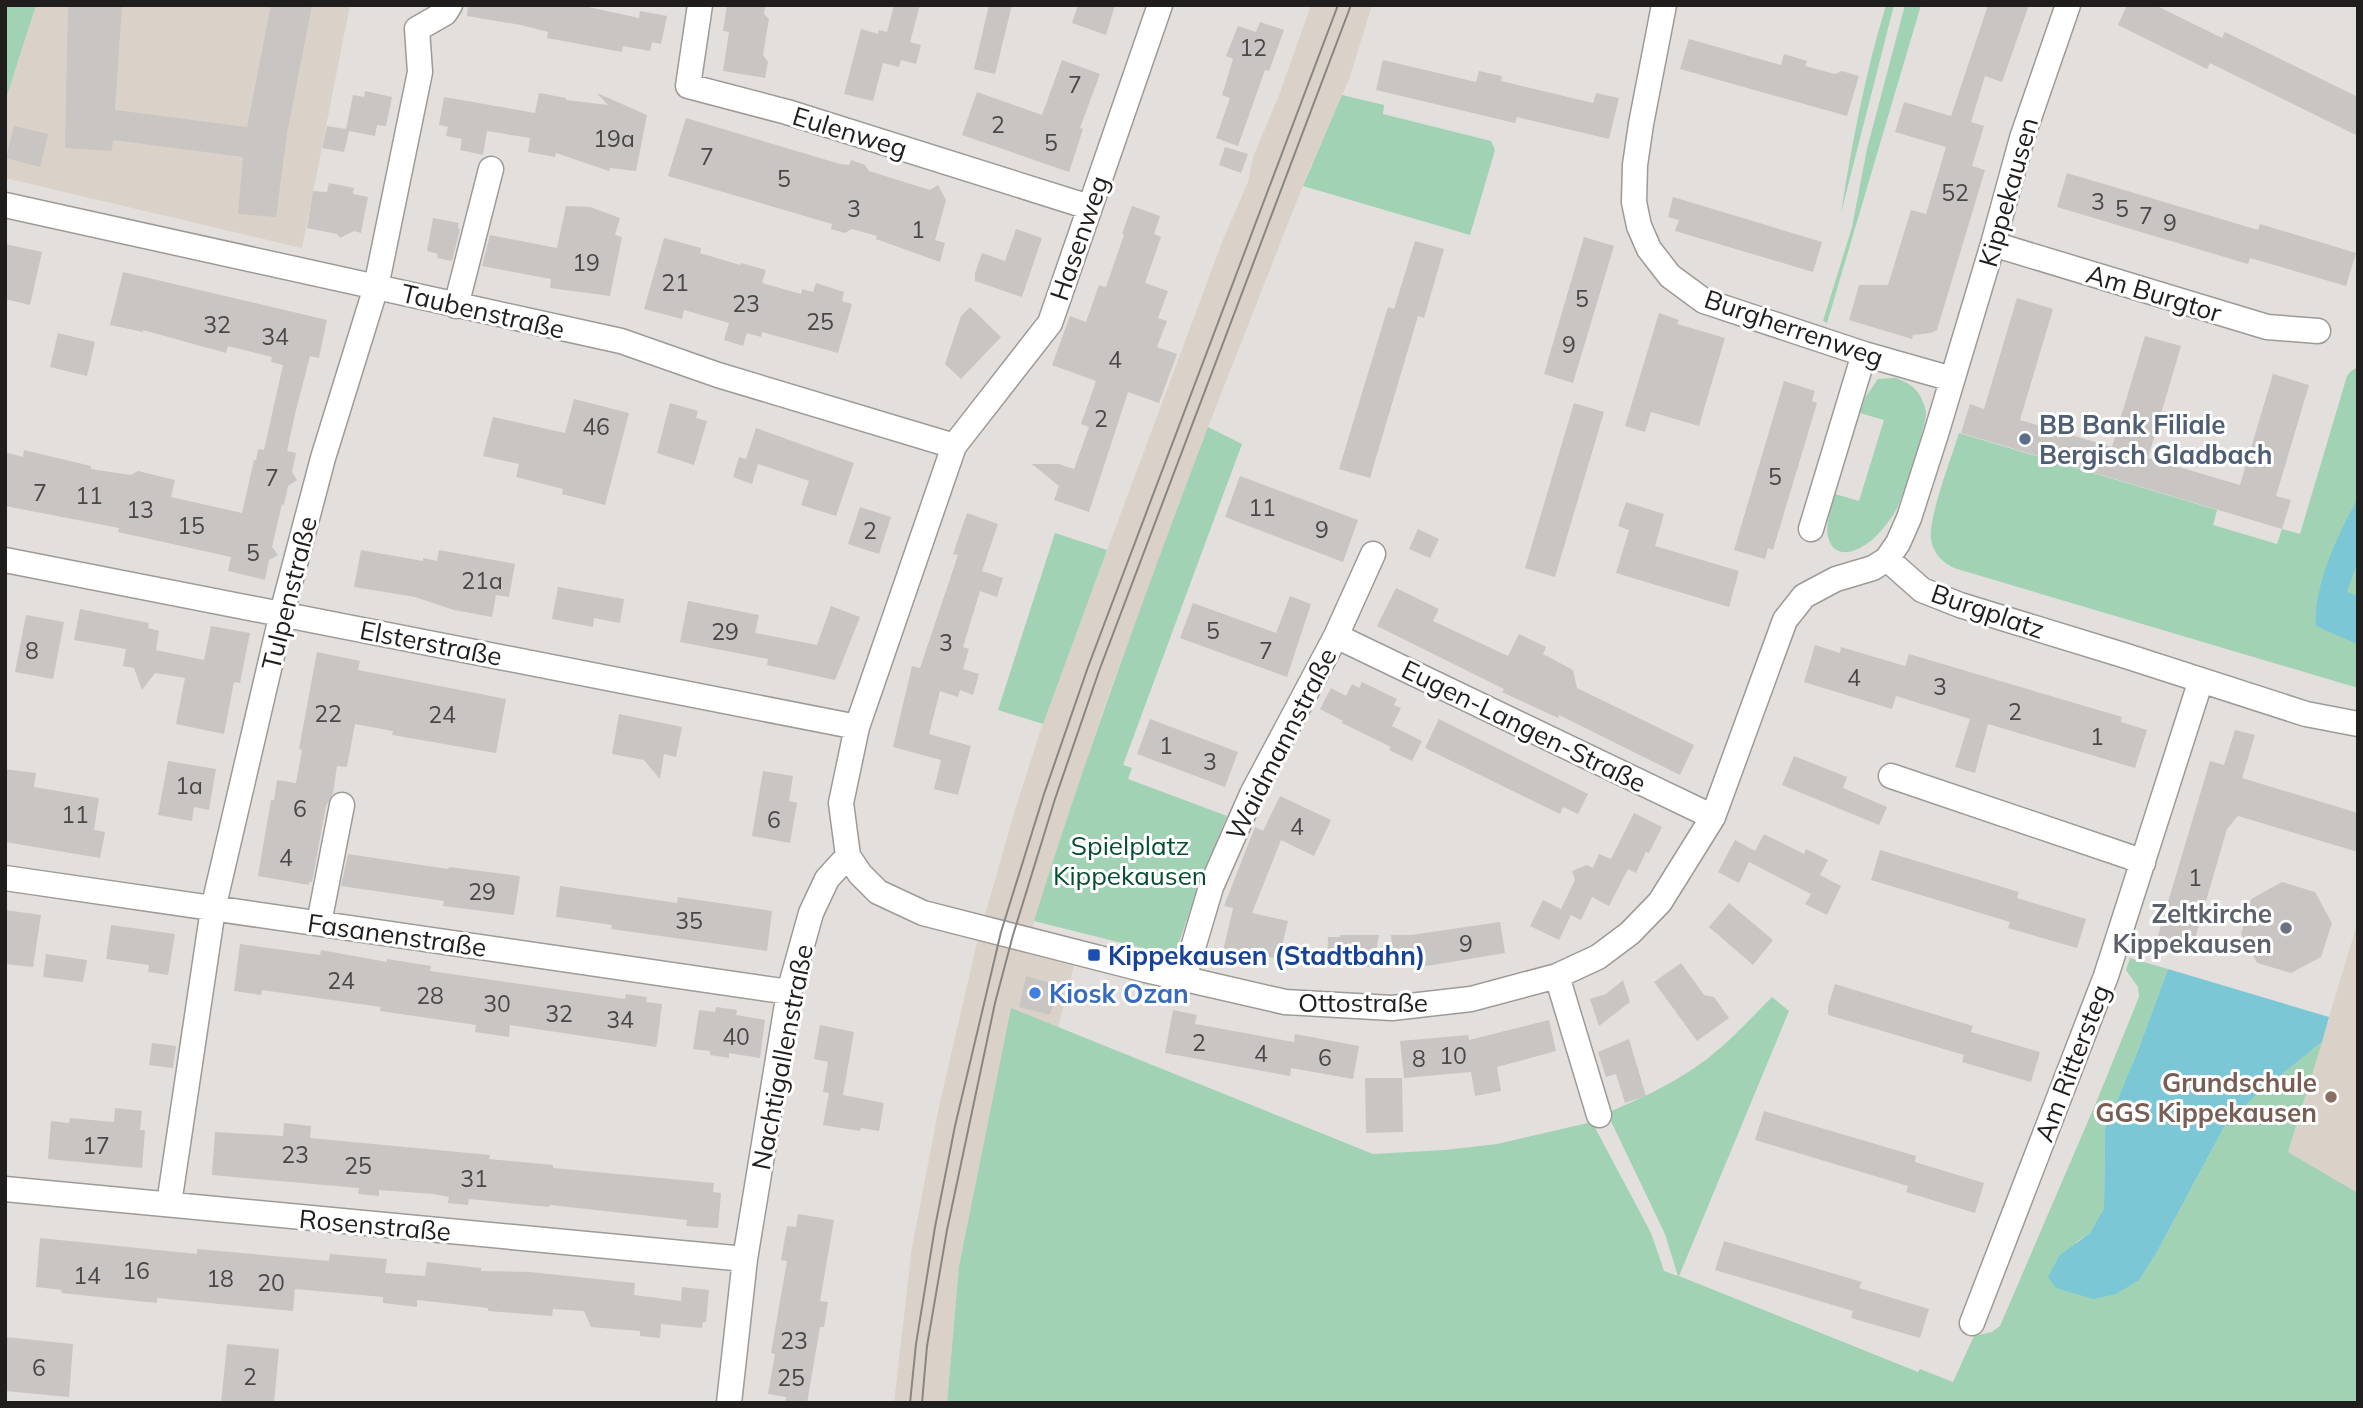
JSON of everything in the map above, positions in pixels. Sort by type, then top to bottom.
[{"type":"street","name":"Tulpenstraße","points":[[169,1204],[213,909],[282,613],[323,458],[376,287],[420,72],[417,29],[445,13],[450,5]]},
{"type":"street","name":"Eulenweg","points":[[700,5],[688,86],[787,112],[1089,207]]},
{"type":"street","name":"Hasenweg","points":[[954,446],[1050,323],[1160,5]]},
{"type":"street","name":"Burgherrenweg","points":[[1664,5],[1641,124],[1636,165],[1634,202],[1639,226],[1649,249],[1670,276],[1704,301],[1864,354],[1952,379]]},
{"type":"street","name":"Kippekausen","points":[[1952,379],[2022,138],[2068,5]]},
{"type":"street","points":[[456,306],[491,169]]},
{"type":"street","name":"Taubenstraße","points":[[5,205],[621,341],[718,375],[954,446]]},
{"type":"street","name":"Am Burgtor","points":[[1993,244],[2267,327],[2318,331]]},
{"type":"street","points":[[1811,529],[1864,354]]},
{"type":"street","points":[[1887,559],[1898,543],[1909,518],[1952,379]]},
{"type":"street","points":[[848,856],[841,803],[857,727],[954,446]]},
{"type":"street","name":"Waidmannstraße","points":[[1184,978],[1211,887],[1252,794],[1336,636],[1373,554]]},
{"type":"street","name":"Burgplatz","points":[[1887,559],[1922,590],[1960,605],[2306,714],[2358,724]]},
{"type":"street","name":"Ottostraße","points":[[848,856],[860,874],[878,892],[923,913],[1284,1002],[1392,1008],[1471,999],[1557,976],[1598,957],[1630,933],[1660,902],[1713,817],[1785,620],[1804,596],[1836,579],[1872,568],[1887,559]]},
{"type":"street","name":"Elsterstraße","points":[[5,560],[857,727]]},
{"type":"street","name":"Eugen-Langen-Straße","points":[[1336,636],[1713,817]]},
{"type":"street","name":"Am Rittersteg","points":[[1972,1323],[2106,976],[2201,680]]},
{"type":"street","points":[[1891,776],[2143,863]]},
{"type":"street","points":[[319,923],[342,805]]},
{"type":"street","name":"Nachtigallenstraße","points":[[729,1403],[745,1259],[789,992],[811,913],[827,880],[848,856]]},
{"type":"street","name":"Fasanenstraße","points":[[5,878],[789,992]]},
{"type":"street","points":[[1557,976],[1599,1115]]},
{"type":"street","name":"Rosenstraße","points":[[5,1189],[745,1259]]},
{"type":"shaded area","points":[[36,5],[350,5],[302,248],[5,178],[5,102]]},
{"type":"shaded area","points":[[1311,5],[1372,5],[1349,80],[1309,170],[1208,427],[1107,699],[1024,953],[1074,966],[1058,1027],[1011,1009],[959,1266],[947,1403],[894,1403],[912,1247],[940,1102],[976,947],[1015,810],[1081,620],[1224,237],[1248,182],[1253,157],[1279,95]]},
{"type":"shaded area","name":"Grundschule GGS Kippekausen","points":[[2358,921],[2358,1193],[2288,1152]]},
{"type":"green space","points":[[5,5],[36,5],[5,102]]},
{"type":"green space","points":[[1886,5],[1894,5],[1841,213],[1860,109]]},
{"type":"green space","points":[[1905,5],[1921,5],[1827,323],[1823,321],[1852,227],[1867,149]]},
{"type":"green space","points":[[1342,95],[1384,105],[1383,114],[1491,141],[1495,150],[1470,235],[1303,186]]},
{"type":"green space","points":[[2358,367],[2358,688],[1954,568],[1942,560],[1934,549],[1931,539],[1933,517],[1959,433],[2217,510],[2213,525],[2277,544],[2282,529],[2300,534],[2347,376]]},
{"type":"green space","points":[[1896,378],[1916,390],[1926,412],[1910,473],[1896,509],[1879,533],[1860,548],[1838,551],[1832,546],[1827,532],[1835,494],[1859,501],[1884,420],[1860,413],[1865,398],[1878,379]]},
{"type":"green space","name":"Spielplatz Kippekausen","points":[[1208,427],[1242,444],[1123,765],[1132,768],[1128,779],[1227,816],[1203,873],[1177,948],[1166,954],[1034,921],[1117,673]]},
{"type":"green space","points":[[1055,533],[1107,550],[1043,724],[998,710]]},
{"type":"green space","points":[[2130,958],[2168,969],[2105,1129],[2104,1208],[2090,1233],[2075,1243],[2158,1250],[2224,1127],[2255,1096],[2322,1042],[2288,1152],[2358,1193],[2358,1403],[947,1403],[959,1266],[1011,1008],[1373,1154],[1497,1144],[1592,1122],[1651,1233],[1664,1271],[1678,1276],[1665,1234],[1607,1113],[1689,1072],[1729,1041],[1772,997],[1789,1011],[1679,1276],[1918,1372],[1920,1369],[1953,1382],[1974,1336],[1992,1332],[2000,1326],[2098,1098],[2139,997],[2138,987],[2126,970]]},
{"type":"water","points":[[2358,498],[2358,560],[2347,592],[2358,596],[2357,644],[2316,626],[2316,610],[2329,560]]},
{"type":"water","points":[[2168,969],[2329,1017],[2322,1042],[2255,1096],[2224,1127],[2139,1280],[2116,1294],[2093,1299],[2056,1288],[2048,1277],[2060,1255],[2090,1233],[2104,1208],[2105,1129]]},
{"type":"building","points":[[68,5],[122,5],[115,110],[247,127],[271,5],[312,5],[287,134],[276,217],[238,214],[243,157],[113,140],[112,151],[65,148]]},
{"type":"building","points":[[468,5],[579,5],[639,18],[640,11],[667,16],[661,44],[652,42],[650,51],[623,46],[622,52],[547,38],[548,32],[521,25],[467,16]]},
{"type":"building","points":[[727,5],[765,5],[764,14],[769,19],[763,55],[768,62],[765,78],[723,71],[729,32],[723,31]]},
{"type":"building","points":[[894,5],[920,5],[910,42],[921,45],[916,64],[901,60],[899,67],[883,63],[873,101],[844,94],[861,29],[878,34],[879,30],[887,32]]},
{"type":"building","points":[[989,5],[1012,5],[995,74],[974,69]]},
{"type":"building","points":[[1078,5],[1115,5],[1106,35],[1072,23]]},
{"type":"building","points":[[1988,5],[2029,5],[2002,82],[1985,76],[1971,122],[1984,126],[1972,166],[1985,170],[1937,330],[1913,335],[1912,339],[1849,320],[1859,285],[1888,285],[1911,210],[1926,214],[1946,147],[1895,132],[1904,102],[1951,116]]},
{"type":"building","points":[[2127,5],[2155,5],[2222,38],[2225,32],[2358,97],[2358,136],[2210,63],[2207,69],[2118,25]]},
{"type":"building","points":[[1260,22],[1284,30],[1269,71],[1265,70],[1238,146],[1216,138],[1230,98],[1222,95],[1233,59],[1226,56],[1238,26],[1256,32]]},
{"type":"building","points":[[1689,39],[1781,65],[1784,54],[1807,61],[1805,66],[1835,74],[1842,71],[1859,76],[1847,116],[1680,69]]},
{"type":"building","points":[[1062,60],[1100,74],[1080,128],[1083,129],[1069,172],[962,135],[977,92],[1042,115]]},
{"type":"building","points":[[1383,60],[1476,82],[1479,71],[1502,76],[1501,81],[1593,103],[1596,93],[1619,98],[1609,139],[1517,117],[1515,123],[1376,90]]},
{"type":"building","points":[[365,91],[392,97],[386,126],[377,125],[375,136],[349,131],[344,152],[322,148],[327,126],[346,129],[353,95],[364,97]]},
{"type":"building","points":[[539,93],[566,100],[608,105],[597,93],[647,115],[636,171],[610,168],[609,171],[556,153],[555,157],[528,152],[530,138],[487,131],[483,155],[460,150],[462,139],[446,136],[448,127],[439,125],[444,97],[535,113]]},
{"type":"building","points":[[686,118],[840,164],[849,165],[851,160],[865,165],[869,171],[930,190],[938,185],[946,200],[935,240],[945,243],[940,262],[876,239],[877,236],[852,229],[845,233],[831,229],[832,224],[668,176]]},
{"type":"building","points":[[14,126],[48,134],[40,167],[6,158]]},
{"type":"building","points":[[1225,147],[1248,154],[1241,173],[1219,165]]},
{"type":"building","points":[[2067,173],[2258,230],[2260,224],[2356,253],[2346,286],[2250,258],[2248,264],[2057,207]]},
{"type":"building","points":[[329,183],[354,188],[353,194],[368,197],[361,233],[354,231],[340,238],[337,234],[307,228],[313,191],[327,192]]},
{"type":"building","points":[[1673,197],[1822,242],[1813,272],[1675,231],[1679,220],[1668,217]]},
{"type":"building","points":[[566,206],[590,207],[620,218],[615,235],[622,237],[610,296],[550,288],[551,279],[482,266],[490,235],[557,248]]},
{"type":"building","points":[[1132,206],[1160,216],[1154,234],[1161,237],[1145,283],[1168,291],[1158,318],[1167,321],[1157,347],[1177,354],[1159,403],[1128,392],[1089,512],[1054,500],[1059,486],[1032,464],[1059,464],[1074,469],[1089,427],[1081,424],[1096,381],[1052,365],[1070,316],[1086,322],[1099,285],[1106,287]]},
{"type":"building","points":[[433,218],[459,223],[452,261],[437,258],[438,254],[427,251]]},
{"type":"building","points":[[1016,229],[1042,238],[1022,297],[975,281],[982,253],[1005,261]]},
{"type":"building","points":[[1584,237],[1614,246],[1573,383],[1544,374]]},
{"type":"building","points":[[664,238],[701,248],[700,253],[766,270],[762,283],[801,294],[802,289],[813,292],[816,283],[844,292],[842,301],[852,304],[838,353],[762,332],[761,337],[747,333],[743,346],[724,340],[729,323],[684,310],[682,319],[644,309]]},
{"type":"building","points":[[1415,241],[1444,249],[1424,318],[1418,316],[1370,478],[1339,469],[1388,307],[1394,309]]},
{"type":"building","points":[[5,244],[42,252],[30,305],[5,299]]},
{"type":"building","points":[[123,272],[327,320],[319,358],[310,356],[295,414],[287,451],[296,453],[292,472],[297,480],[288,486],[284,505],[282,504],[272,547],[278,555],[269,560],[265,580],[228,571],[231,557],[118,532],[119,528],[5,506],[5,452],[23,457],[24,450],[91,466],[91,469],[131,475],[138,471],[175,480],[171,497],[242,513],[254,460],[258,449],[264,450],[283,365],[271,362],[272,357],[228,346],[226,353],[143,330],[110,325]]},
{"type":"building","points":[[2017,298],[2053,309],[2020,420],[2112,447],[2145,336],[2181,346],[2148,458],[2240,485],[2273,374],[2309,385],[2276,496],[2291,500],[2282,529],[1961,433],[1970,404],[1984,409]]},
{"type":"building","points":[[970,307],[1001,337],[961,379],[945,364],[961,316]]},
{"type":"building","points":[[1659,313],[1679,320],[1677,324],[1725,338],[1699,426],[1651,412],[1645,432],[1625,426]]},
{"type":"building","points":[[58,333],[95,342],[87,376],[50,367]]},
{"type":"building","points":[[1784,381],[1815,391],[1812,401],[1817,403],[1773,550],[1768,548],[1765,559],[1734,550]]},
{"type":"building","points":[[574,399],[629,413],[605,505],[562,494],[563,489],[516,477],[519,464],[483,456],[493,417],[565,433]]},
{"type":"building","points":[[670,403],[698,411],[696,418],[707,421],[694,465],[657,453]]},
{"type":"building","points":[[1574,403],[1604,412],[1555,577],[1525,568]]},
{"type":"building","points":[[756,428],[854,463],[836,516],[801,505],[809,481],[758,464],[752,484],[733,477],[739,457],[746,459]]},
{"type":"building","points":[[1240,476],[1358,520],[1343,562],[1225,517]]},
{"type":"building","points":[[1626,502],[1664,514],[1655,546],[1739,571],[1729,607],[1616,573],[1629,530],[1618,526]]},
{"type":"building","points":[[860,507],[891,517],[879,554],[848,544]]},
{"type":"building","points":[[967,513],[998,524],[982,571],[1003,578],[997,597],[980,591],[963,647],[969,649],[963,669],[979,674],[973,695],[960,690],[958,697],[940,691],[929,734],[971,746],[958,795],[934,789],[941,760],[893,747],[912,666],[920,668],[958,555],[953,554]]},
{"type":"building","points":[[1418,529],[1439,539],[1430,558],[1409,549]]},
{"type":"building","points":[[361,550],[437,561],[439,550],[515,564],[509,597],[496,595],[492,617],[454,610],[415,597],[354,587]]},
{"type":"building","points":[[558,587],[624,599],[620,623],[594,618],[593,627],[552,619]]},
{"type":"building","points":[[1396,588],[1439,609],[1433,621],[1508,656],[1519,634],[1546,647],[1543,654],[1573,670],[1577,688],[1694,745],[1680,775],[1559,715],[1558,718],[1502,692],[1504,689],[1377,626]]},
{"type":"building","points":[[1290,596],[1311,604],[1287,677],[1180,638],[1193,603],[1276,633]]},
{"type":"building","points":[[688,601],[759,615],[755,633],[817,645],[831,606],[860,617],[835,680],[767,665],[768,659],[680,642]]},
{"type":"building","points":[[80,609],[149,623],[148,628],[159,631],[156,650],[204,660],[211,626],[250,633],[240,683],[234,682],[224,734],[176,724],[185,678],[155,673],[142,690],[134,668],[123,666],[126,649],[74,640]]},
{"type":"building","points":[[26,615],[64,622],[53,679],[15,672]]},
{"type":"building","points":[[1815,645],[1840,653],[1841,647],[1905,666],[1909,654],[2122,717],[2121,722],[2147,730],[2135,768],[1988,724],[1975,773],[1955,767],[1970,719],[1896,696],[1892,709],[1804,682]]},
{"type":"building","points":[[317,652],[360,661],[358,670],[506,699],[496,753],[392,735],[393,731],[355,724],[347,767],[337,766],[333,793],[326,806],[312,882],[309,882],[309,885],[258,876],[277,780],[296,783],[302,750],[299,749]]},
{"type":"building","points":[[1362,682],[1397,699],[1394,705],[1401,708],[1392,726],[1422,741],[1412,761],[1320,709],[1331,688],[1346,696],[1352,684],[1359,688]]},
{"type":"building","points":[[619,714],[682,727],[676,757],[664,754],[660,779],[644,760],[612,754]]},
{"type":"building","points":[[1150,719],[1238,752],[1225,787],[1137,754]]},
{"type":"building","points":[[1439,719],[1588,794],[1578,814],[1563,807],[1560,814],[1425,748]]},
{"type":"building","points":[[2235,730],[2255,735],[2242,778],[2358,813],[2358,852],[2238,816],[2227,829],[2192,949],[2157,939],[2210,761],[2224,765]]},
{"type":"building","points":[[1794,756],[1847,777],[1843,788],[1887,807],[1879,825],[1782,785]]},
{"type":"building","points":[[168,761],[216,769],[209,810],[194,807],[192,821],[158,815]]},
{"type":"building","points":[[5,769],[36,773],[34,787],[99,798],[94,830],[105,832],[100,858],[5,842]]},
{"type":"building","points":[[763,771],[793,776],[789,801],[797,803],[790,843],[752,836]]},
{"type":"building","points":[[1280,796],[1331,820],[1314,856],[1281,840],[1252,913],[1288,921],[1279,959],[1238,950],[1232,963],[1221,960],[1233,908],[1224,906],[1255,827],[1263,831]]},
{"type":"building","points":[[1634,813],[1662,827],[1636,873],[1628,869],[1609,906],[1592,897],[1581,920],[1571,915],[1559,940],[1530,926],[1543,900],[1561,909],[1575,880],[1572,871],[1587,865],[1593,868],[1599,854],[1611,859]]},
{"type":"building","points":[[1764,834],[1804,854],[1806,849],[1828,860],[1820,875],[1841,886],[1827,915],[1805,904],[1811,894],[1749,862],[1739,883],[1718,872],[1735,840],[1755,851]]},
{"type":"building","points":[[1880,850],[2019,892],[2017,898],[2086,919],[2077,948],[2008,928],[2010,922],[1871,880]]},
{"type":"building","points":[[348,854],[448,869],[520,876],[514,915],[443,906],[444,901],[341,886]]},
{"type":"building","name":"Zeltkirche Kippekausen","points":[[2282,882],[2315,892],[2332,923],[2321,957],[2291,973],[2257,963],[2241,934],[2251,899]]},
{"type":"building","points":[[560,886],[677,903],[678,897],[772,911],[767,951],[611,929],[612,925],[556,917]]},
{"type":"building","points":[[1729,903],[1773,940],[1753,965],[1709,927]]},
{"type":"building","points":[[5,910],[41,915],[33,967],[5,964]]},
{"type":"building","points":[[1500,922],[1505,953],[1427,966],[1394,967],[1391,935],[1411,935]]},
{"type":"building","points":[[111,925],[175,934],[168,975],[148,972],[149,965],[106,959]]},
{"type":"building","points":[[1379,935],[1373,967],[1327,967],[1328,937]]},
{"type":"building","points":[[240,944],[320,955],[321,950],[387,962],[387,959],[431,966],[430,971],[625,999],[626,994],[647,997],[646,1002],[662,1004],[657,1044],[656,1047],[510,1025],[509,1037],[475,1032],[476,1025],[380,1011],[381,1007],[262,990],[261,995],[234,991]]},
{"type":"building","points":[[46,954],[87,960],[83,982],[43,977]]},
{"type":"building","points":[[1681,963],[1704,995],[1714,997],[1729,1018],[1697,1041],[1654,982]]},
{"type":"building","points":[[1026,976],[1058,985],[1050,1015],[1019,1007]]},
{"type":"building","points":[[1623,980],[1630,1002],[1599,1026],[1590,999],[1606,994]]},
{"type":"building","points":[[1835,984],[1973,1026],[1971,1032],[2040,1052],[2031,1082],[1962,1062],[1964,1055],[1828,1015]]},
{"type":"building","points":[[716,1007],[737,1010],[736,1015],[765,1020],[760,1058],[729,1053],[729,1058],[710,1055],[710,1051],[693,1049],[699,1010],[715,1012]]},
{"type":"building","points":[[1173,1010],[1197,1015],[1195,1024],[1294,1042],[1295,1034],[1359,1046],[1353,1079],[1291,1068],[1290,1076],[1165,1053]]},
{"type":"building","points":[[1549,1020],[1556,1051],[1497,1067],[1501,1091],[1475,1096],[1471,1072],[1404,1078],[1400,1041],[1468,1035],[1469,1040]]},
{"type":"building","points":[[820,1025],[854,1032],[843,1095],[884,1103],[879,1131],[823,1125],[829,1093],[823,1092],[828,1062],[814,1059]]},
{"type":"building","points":[[1629,1039],[1646,1096],[1625,1103],[1616,1074],[1606,1077],[1598,1052]]},
{"type":"building","points":[[152,1043],[176,1046],[173,1068],[149,1065]]},
{"type":"building","points":[[1365,1078],[1402,1078],[1403,1132],[1366,1133]]},
{"type":"building","points":[[115,1108],[142,1111],[140,1130],[145,1130],[142,1168],[48,1159],[51,1121],[69,1123],[70,1118],[114,1122]]},
{"type":"building","points":[[1764,1111],[1916,1156],[1915,1162],[1984,1183],[1975,1213],[1906,1192],[1908,1186],[1755,1140]]},
{"type":"building","points":[[284,1123],[311,1126],[310,1138],[490,1155],[489,1159],[553,1165],[553,1168],[714,1183],[713,1192],[721,1193],[718,1228],[686,1226],[687,1220],[550,1205],[469,1199],[468,1205],[448,1203],[449,1197],[433,1194],[379,1190],[379,1196],[358,1194],[359,1188],[212,1175],[215,1132],[283,1136]]},
{"type":"building","points":[[798,1214],[834,1220],[820,1301],[828,1302],[824,1327],[820,1327],[807,1403],[785,1403],[786,1397],[768,1394],[775,1354],[771,1353],[787,1261],[781,1260],[787,1226],[796,1227]]},
{"type":"building","points":[[40,1238],[197,1254],[197,1249],[329,1261],[330,1254],[387,1259],[385,1273],[425,1276],[427,1262],[481,1268],[481,1271],[530,1272],[635,1283],[634,1295],[681,1301],[682,1287],[709,1290],[706,1322],[703,1322],[702,1328],[661,1324],[660,1338],[640,1336],[640,1331],[591,1327],[584,1311],[553,1309],[552,1316],[488,1311],[488,1308],[417,1300],[417,1307],[383,1303],[383,1297],[295,1289],[293,1311],[157,1298],[157,1303],[61,1293],[62,1290],[36,1287]]},
{"type":"building","points":[[1724,1241],[1862,1282],[1859,1288],[1929,1309],[1920,1338],[1851,1318],[1853,1311],[1715,1270]]},
{"type":"building","points":[[5,1337],[73,1344],[69,1397],[5,1391]]},
{"type":"building","points":[[227,1344],[279,1349],[274,1403],[221,1403]]},
{"type":"tram line","points":[[910,1403],[916,1344],[935,1227],[955,1126],[1001,932],[1044,794],[1088,667],[1338,5]]},
{"type":"tram line","points":[[922,1403],[927,1346],[947,1230],[995,1003],[1013,935],[1055,799],[1099,671],[1351,5]]},
{"type":"place","name":"BB Bank Filiale Bergisch Gladbach","points":[[2025,439]]},
{"type":"place","name":"Zeltkirche Kippekausen","points":[[2286,928]]},
{"type":"place","name":"Kippekausen (Stadtbahn)","points":[[1094,955]]},
{"type":"place","name":"Kiosk Ozan","points":[[1035,993]]},
{"type":"place","name":"Grundschule GGS Kippekausen","points":[[2331,1097]]}]
